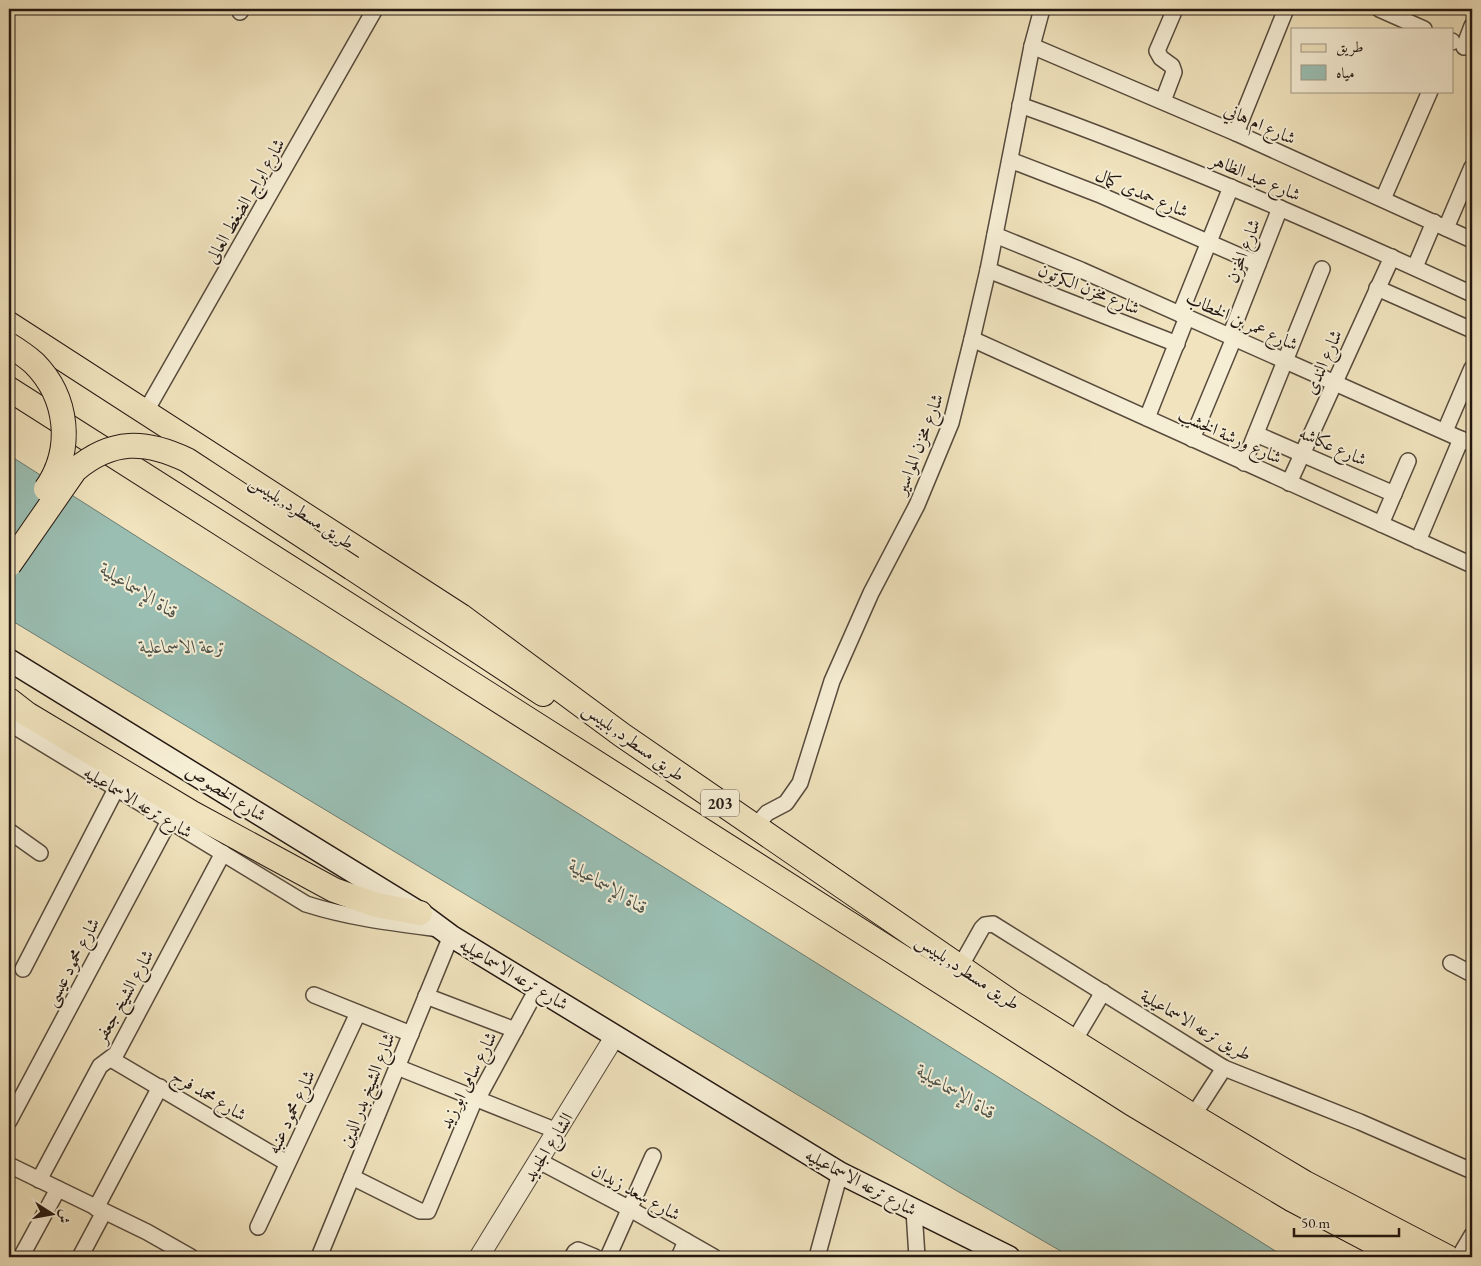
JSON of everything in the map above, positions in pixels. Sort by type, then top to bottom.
[{"type":"main road","name":"طريق مسطرد, بلبيس","points":[[9,324],[462,616],[622,735],[960,967],[1074,1041],[1193,1116],[1305,1183],[1447,1257]]},
{"type":"main road","points":[[9,345],[33,362],[54,390],[61,407],[64,443],[61,461],[54,478],[9,544]]},
{"type":"main road","name":"طريق مسطرد, بلبيس","points":[[9,388],[1131,1104],[1293,1200],[1401,1257]]},
{"type":"main road","points":[[9,565],[75,470],[88,459],[104,450],[122,446],[140,445],[157,448],[187,460],[554,701],[580,716],[622,735]]},
{"type":"main road","name":"شارع الخصوص","points":[[9,660],[420,913],[446,933]]},
{"type":"main road","points":[[9,700],[27,714],[192,814],[334,890],[376,905],[420,913]]},
{"type":"main road","name":"شارع ترعه الاسماعيليه","points":[[446,933],[840,1173],[987,1251],[1009,1257]]},
{"type":"street","name":"شارع ابراج الضغط العالى","points":[[146,411],[375,9]]},
{"type":"street","name":"شارع مخزن المواسير","points":[[755,827],[767,813],[786,803],[800,783],[832,681],[871,593],[916,505],[948,431],[988,270],[1032,46],[1042,9]]},
{"type":"street","points":[[1163,101],[1174,72],[1172,66],[1159,56],[1157,48],[1175,9]]},
{"type":"street","points":[[1236,133],[1286,9]]},
{"type":"street","points":[[1382,9],[1407,14],[1423,28]]},
{"type":"street","points":[[1459,44],[1472,26]]},
{"type":"street","name":"شارع ام هاني","points":[[1032,46],[1236,133],[1472,240]]},
{"type":"street","points":[[1383,199],[1430,92]]},
{"type":"street","name":"شارع عبد الظاهر","points":[[1020,105],[1132,145],[1415,267],[1472,294]]},
{"type":"street","name":"شارع حمدى كمال","points":[[1010,160],[1098,194],[1258,264]]},
{"type":"street","points":[[1415,267],[1472,167]]},
{"type":"street","points":[[1147,418],[1176,344],[1209,242],[1231,187]]},
{"type":"street","name":"شارع المخزن","points":[[1192,439],[1280,208]]},
{"type":"street","name":"شارع عمر بن الخطاب","points":[[995,235],[1467,441]]},
{"type":"street","name":"شارع الندى","points":[[1289,483],[1392,257]]},
{"type":"street","points":[[1244,463],[1322,269]]},
{"type":"street","name":"شارع مخزن الكرتون","points":[[988,270],[1176,344]]},
{"type":"street","points":[[1378,288],[1472,330]]},
{"type":"street","name":"شارع ورشة الخشب","points":[[972,339],[1472,565]]},
{"type":"street","points":[[1445,431],[1472,368]]},
{"type":"street","name":"شارع عكاشه","points":[[1256,434],[1394,494]]},
{"type":"street","points":[[1418,540],[1467,441]]},
{"type":"street","points":[[1381,524],[1408,461]]},
{"type":"street","name":"شارع ترعه الاسماعيليه","points":[[11,730],[116,789],[306,904],[363,919],[446,933]]},
{"type":"street","points":[[23,970],[116,789]]},
{"type":"street","name":"شارع محمود عيسى","points":[[9,1121],[169,821]]},
{"type":"street","points":[[9,831],[40,853]]},
{"type":"street","name":"شارع الشيخ جعفر","points":[[39,1180],[100,1066],[116,1054],[223,853]]},
{"type":"street","name":"طريق ترعه الاسماعيلية","points":[[960,967],[982,928],[985,925],[993,924],[1224,1068],[1360,1122],[1472,1171]]},
{"type":"street","name":"شارع الشيخ بدر الدين","points":[[319,1257],[426,996],[446,933]]},
{"type":"street","points":[[1451,963],[1472,974]]},
{"type":"street","name":"شارع سامى ابو زيد","points":[[352,1177],[420,1211],[425,1212],[429,1209],[475,1099],[479,1096],[537,989]]},
{"type":"street","points":[[1074,1041],[1103,992]]},
{"type":"street","points":[[314,995],[411,1034]]},
{"type":"street","points":[[426,996],[515,1030]]},
{"type":"street","name":"شارع محمود عنبه","points":[[258,1227],[358,1013]]},
{"type":"street","name":"الشارع الجديد","points":[[479,1257],[615,1036]]},
{"type":"street","name":"شارع محمد فرج","points":[[111,1058],[287,1163]]},
{"type":"street","points":[[397,1067],[557,1132]]},
{"type":"street","points":[[1193,1116],[1224,1068]]},
{"type":"street","points":[[80,1257],[100,1210],[160,1087]]},
{"type":"street","points":[[608,1257],[653,1156]]},
{"type":"street","name":"شارع سعد زيدان","points":[[539,1161],[630,1209],[714,1257]]},
{"type":"street","points":[[10,1168],[147,1232],[191,1257]]},
{"type":"street","points":[[817,1257],[840,1173]]},
{"type":"street","points":[[21,1257],[58,1189]]},
{"type":"street","points":[[914,1211],[917,1257]]},
{"type":"street","points":[[1458,1257],[1472,1235]]},
{"type":"street","points":[[679,1257],[686,1241]]},
{"type":"street","points":[[572,1257],[574,1252],[578,1250],[595,1257]]},
{"type":"water","name":"ترعة الاسماعلية","points":[[9,455],[1285,1257],[1071,1257],[952,1188],[9,619]]},
{"type":"water label","name":"قناة الإسماعيلية","points":[[140,590]]},
{"type":"water label","name":"قناة الإسماعيلية","points":[[609,886]]},
{"type":"water label","name":"قناة الإسماعيلية","points":[[957,1091]]}]
